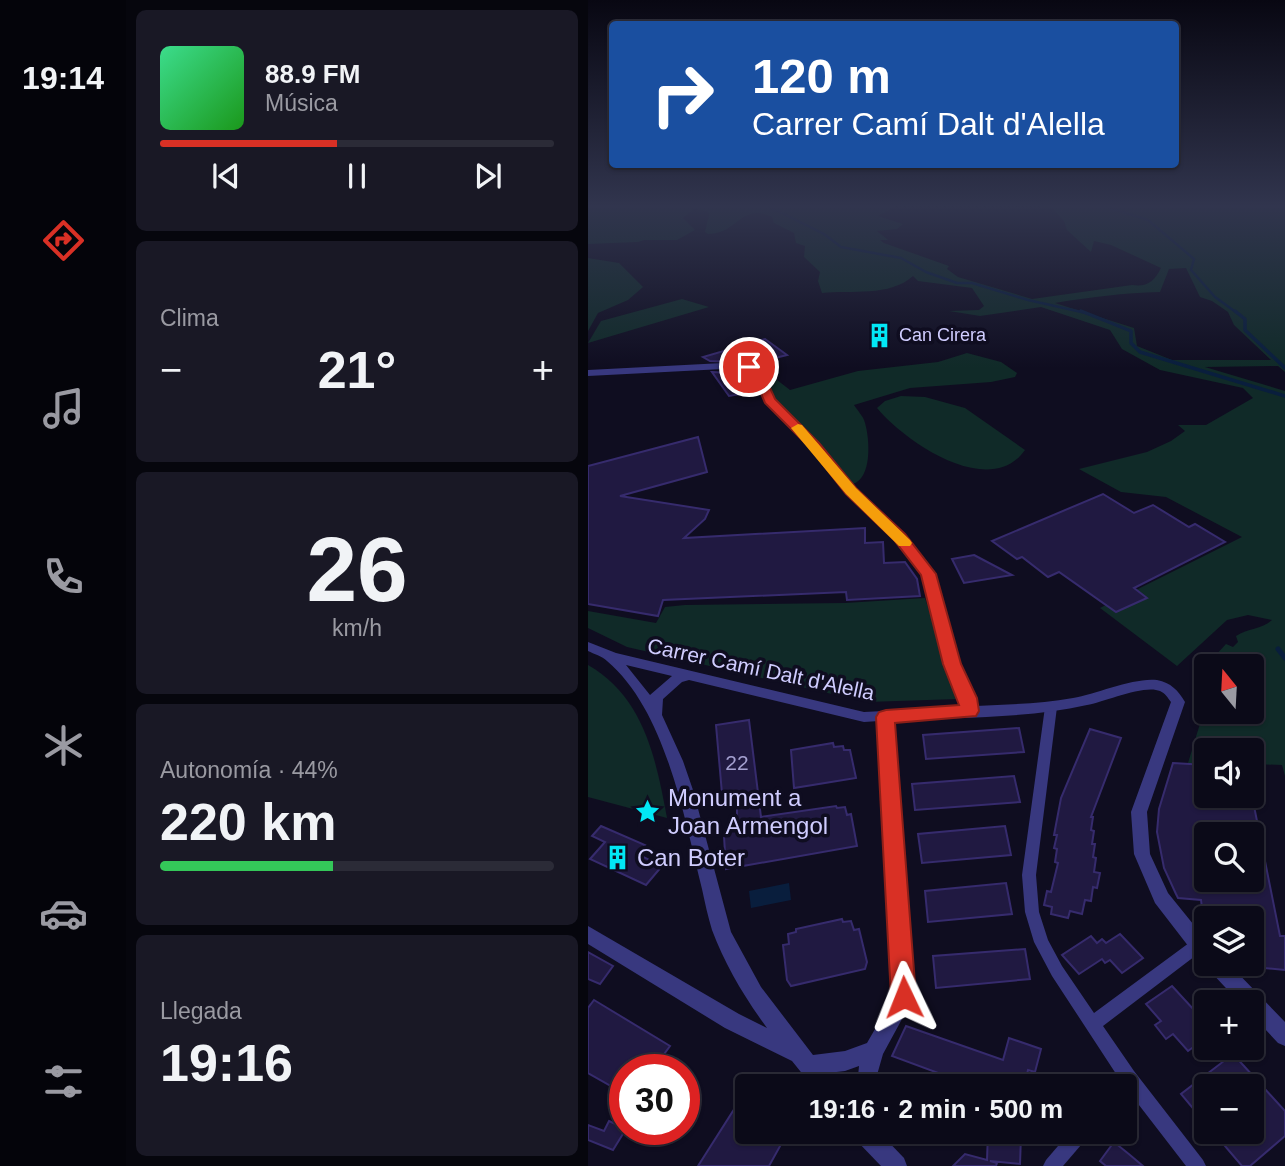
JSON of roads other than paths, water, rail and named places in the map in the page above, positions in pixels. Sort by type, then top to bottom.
[{"type":"street","points":[[588,373],[723,366],[757,370],[770,401],[814,446],[851,491],[900,537],[929,574],[952,664],[968,698],[970,711]]},
{"type":"street","name":"Carrer Camí Dalt d'Alella","points":[[588,646],[612,657],[687,676],[847,714],[886,717],[1051,707],[1081,702],[1143,684],[1166,687],[1174,693],[1178,702],[1139,812],[1142,854],[1161,898],[1194,939]]},
{"type":"street","points":[[612,657],[633,678],[656,713],[692,820],[722,932],[750,988],[815,1074]]},
{"type":"street","points":[[656,713],[656,697],[678,678],[687,676]]},
{"type":"street","points":[[1051,707],[1029,875],[1032,912],[1041,942],[1057,971],[1094,1023],[1120,1074]]},
{"type":"street","points":[[868,1074],[871,1051],[887,1030],[904,997],[886,717]]},
{"type":"street","points":[[588,934],[804,1061],[845,1061],[871,1051]]},
{"type":"street","points":[[1094,1023],[1194,954]]},
{"type":"street","points":[[1228,976],[1285,1036]]},
{"type":"street","points":[[1137,1097],[1197,1166]]},
{"type":"street","points":[[875,1144],[890,1160]]},
{"type":"street","points":[[883,1144],[890,1160]]},
{"type":"street","points":[[1052,1166],[1070,1144]]},
{"type":"water","points":[[789,883],[791,900],[751,908],[749,891]]},
{"type":"waterway","points":[[904,259],[926,272],[957,283],[972,283],[1028,300],[1086,313]]},
{"type":"waterway","points":[[1194,259],[1191,270],[1215,297],[1237,313]]},
{"type":"waterway","points":[[1081,311],[1086,313]]},
{"type":"waterway","points":[[1235,311],[1245,319],[1245,330],[1285,368]]},
{"type":"waterway","points":[[1086,313],[1131,331],[1131,343],[1140,352],[1285,396]]},
{"type":"waterway","points":[[1278,649],[1285,658]]},
{"type":"place","name":"Can Cirera","points":[[879,335]]},
{"type":"place","name":"Monument a Joan Armengol","points":[[648,811]]},
{"type":"place","name":"Can Boter","points":[[617,857]]}]
